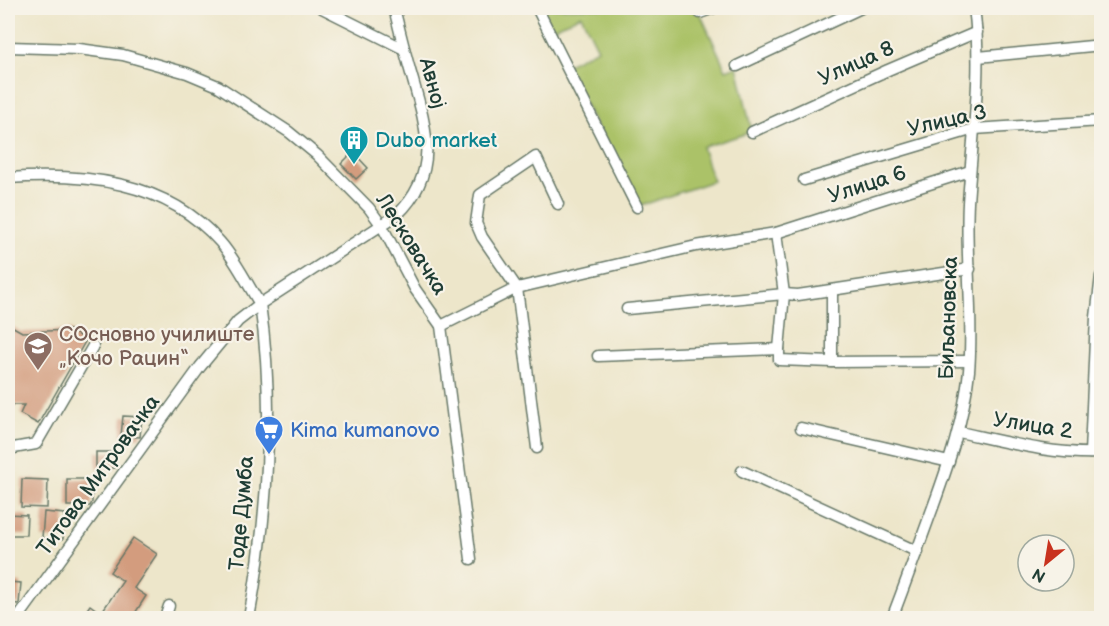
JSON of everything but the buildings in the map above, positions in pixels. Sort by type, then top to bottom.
[{"type":"street","points":[[322,8],[404,49]]},
{"type":"street","name":"Авној","points":[[382,225],[410,202],[421,183],[427,143],[420,105],[394,8]]},
{"type":"street","points":[[537,8],[637,207]]},
{"type":"street","points":[[700,13],[714,8]]},
{"type":"street","points":[[737,66],[861,8]]},
{"type":"street","name":"Биљановска","points":[[892,618],[918,552],[958,432],[969,360],[968,206],[978,57],[974,8]]},
{"type":"street","name":"Улица 8","points":[[752,132],[977,32]]},
{"type":"street","points":[[978,57],[1101,45]]},
{"type":"street","name":"Лесковачка","points":[[8,46],[79,49],[123,55],[166,67],[218,86],[265,115],[317,155],[369,208],[382,225],[415,289],[441,326],[471,560]]},
{"type":"street","name":"Улица 3","points":[[804,180],[974,129],[1101,121]]},
{"type":"street","points":[[537,448],[517,288],[482,237],[477,223],[480,195],[536,157],[558,204]]},
{"type":"street","name":"Улица 6","points":[[441,326],[517,288],[696,246],[776,233],[970,171]]},
{"type":"street","points":[[8,178],[70,176],[103,180],[140,190],[172,203],[189,213],[220,242],[260,304],[382,225]]},
{"type":"street","points":[[776,233],[784,294],[779,360],[832,362],[969,360]]},
{"type":"street","points":[[627,309],[784,294],[798,295],[970,269]]},
{"type":"street","points":[[1090,453],[1096,317],[1101,276]]},
{"type":"street","points":[[832,291],[832,362]]},
{"type":"street","name":"Титова Митровачка","points":[[18,618],[200,367],[238,321],[260,304]]},
{"type":"street","name":"Тоде Думба","points":[[249,618],[263,514],[266,463],[267,369],[260,304]]},
{"type":"street","points":[[8,449],[36,444],[93,346]]},
{"type":"street","points":[[598,356],[779,349]]},
{"type":"street","points":[[801,428],[949,462]]},
{"type":"street","name":"Улица 2","points":[[958,432],[1026,447],[1101,453]]},
{"type":"street","points":[[742,471],[918,552]]},
{"type":"street","points":[[165,618],[169,606]]},
{"type":"green space","points":[[537,8],[699,8],[726,70],[737,66],[752,132],[702,147],[713,181],[637,207],[565,65],[598,49],[581,15],[548,31]]},
{"type":"place","name":"Dubo market","points":[[354,166]]},
{"type":"place","name":"СОсновно училиште „Кочо Рацин“","points":[[38,372]]},
{"type":"place","name":"Kima kumanovo","points":[[269,456]]}]
